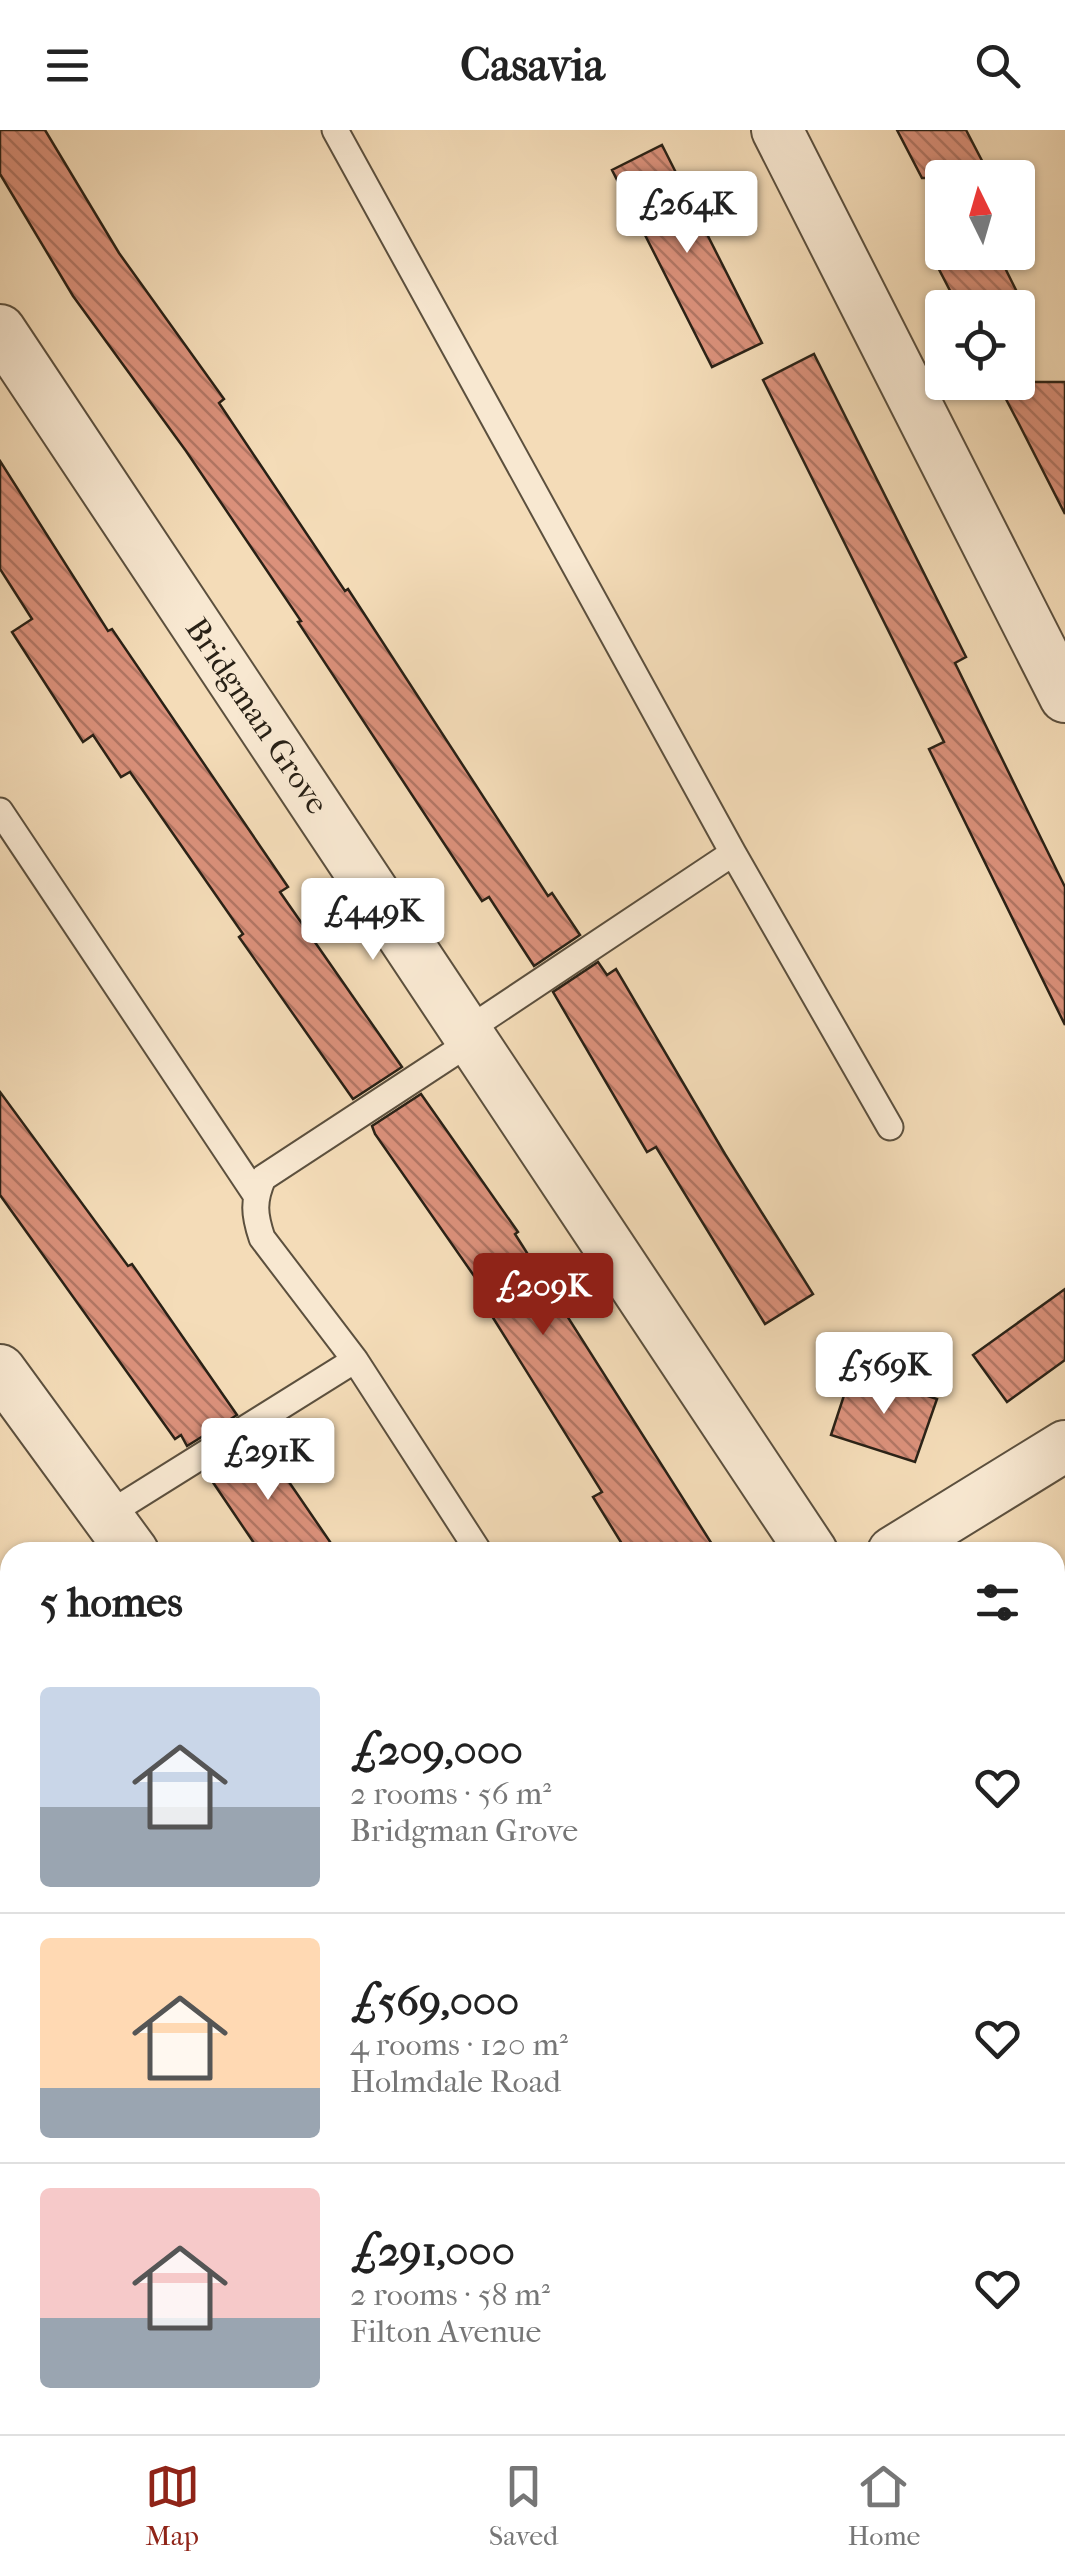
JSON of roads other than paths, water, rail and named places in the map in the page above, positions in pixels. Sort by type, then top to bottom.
[{"type":"street","points":[[777,130],[1065,697]]},
{"type":"street","name":"Bridgman Grove","points":[[0,330],[805,1542]]},
{"type":"street","points":[[0,1370],[120,1534]]},
{"type":"street","points":[[909,1542],[1065,1446]]},
{"type":"lane","points":[[334,130],[732,852],[890,1126]]},
{"type":"lane","points":[[0,811],[256,1196]]},
{"type":"lane","points":[[473,1542],[355,1360],[262,1238],[254,1214],[256,1196],[263,1178],[732,852]]},
{"type":"lane","points":[[120,1534],[355,1360]]}]
